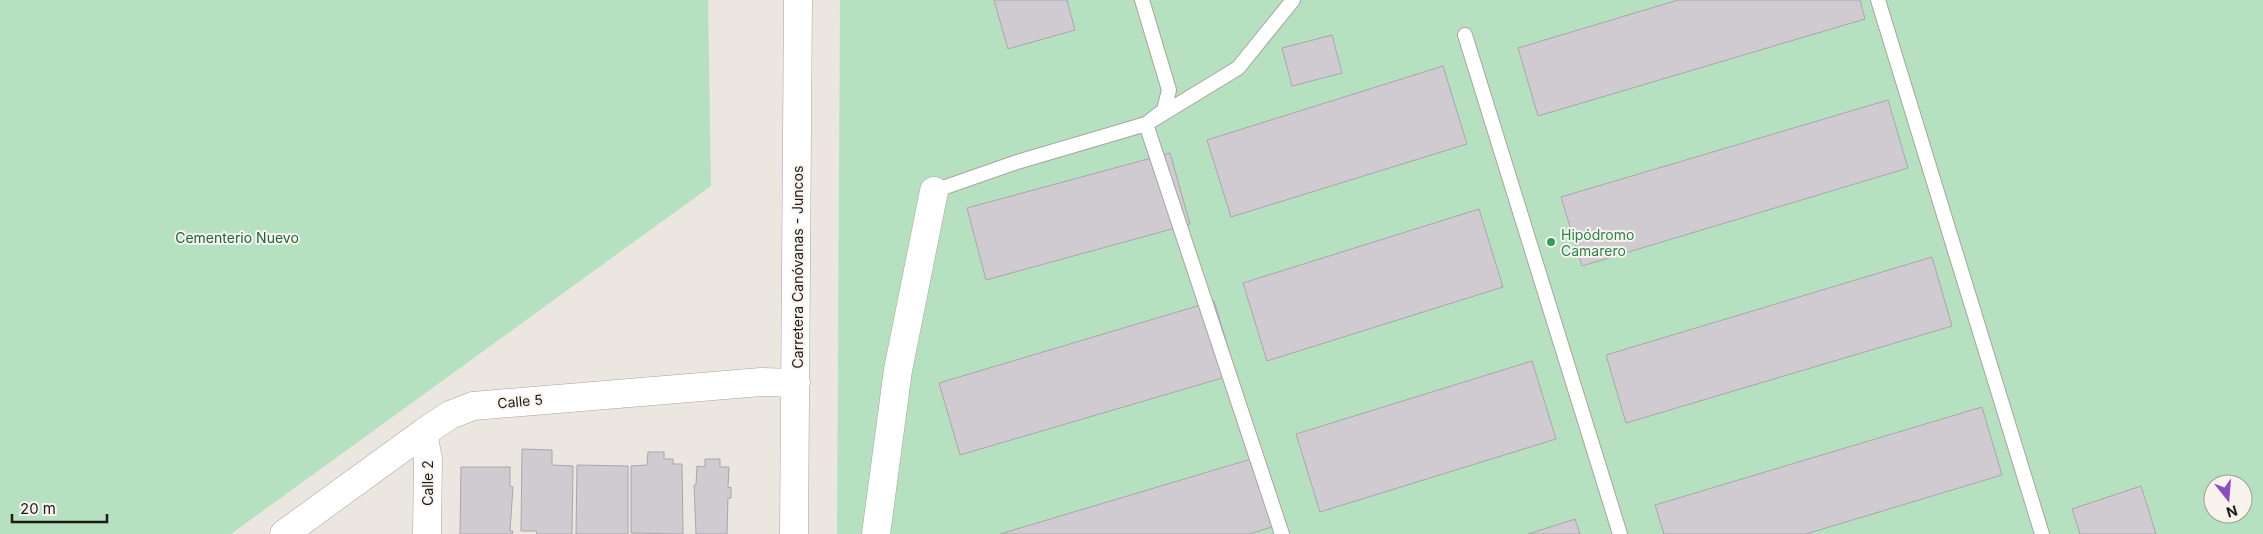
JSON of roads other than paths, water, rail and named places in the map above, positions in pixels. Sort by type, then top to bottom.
[{"type":"street","name":"Carretera Canóvanas - Juncos","points":[[794,534],[798,0]]},
{"type":"street","points":[[876,534],[898,370],[934,191]]},
{"type":"street","name":"Calle 5","points":[[284,534],[423,433],[450,415],[473,406],[497,402],[761,382],[796,383]]},
{"type":"street","name":"Calle 2","points":[[423,433],[428,459],[427,534]]},
{"type":"lane","points":[[1142,0],[1169,90],[1164,110],[1146,124]]},
{"type":"lane","points":[[934,191],[1017,162],[1146,124],[1238,68],[1293,0]]},
{"type":"lane","points":[[1878,0],[2042,534]]},
{"type":"lane","points":[[1465,35],[1620,534]]},
{"type":"lane","points":[[1146,124],[1282,534]]},
{"type":"place","name":"Hipódromo Camarero","points":[[1551,242]]},
{"type":"park label","name":"Cementerio Nuevo","points":[[237,237]]}]
